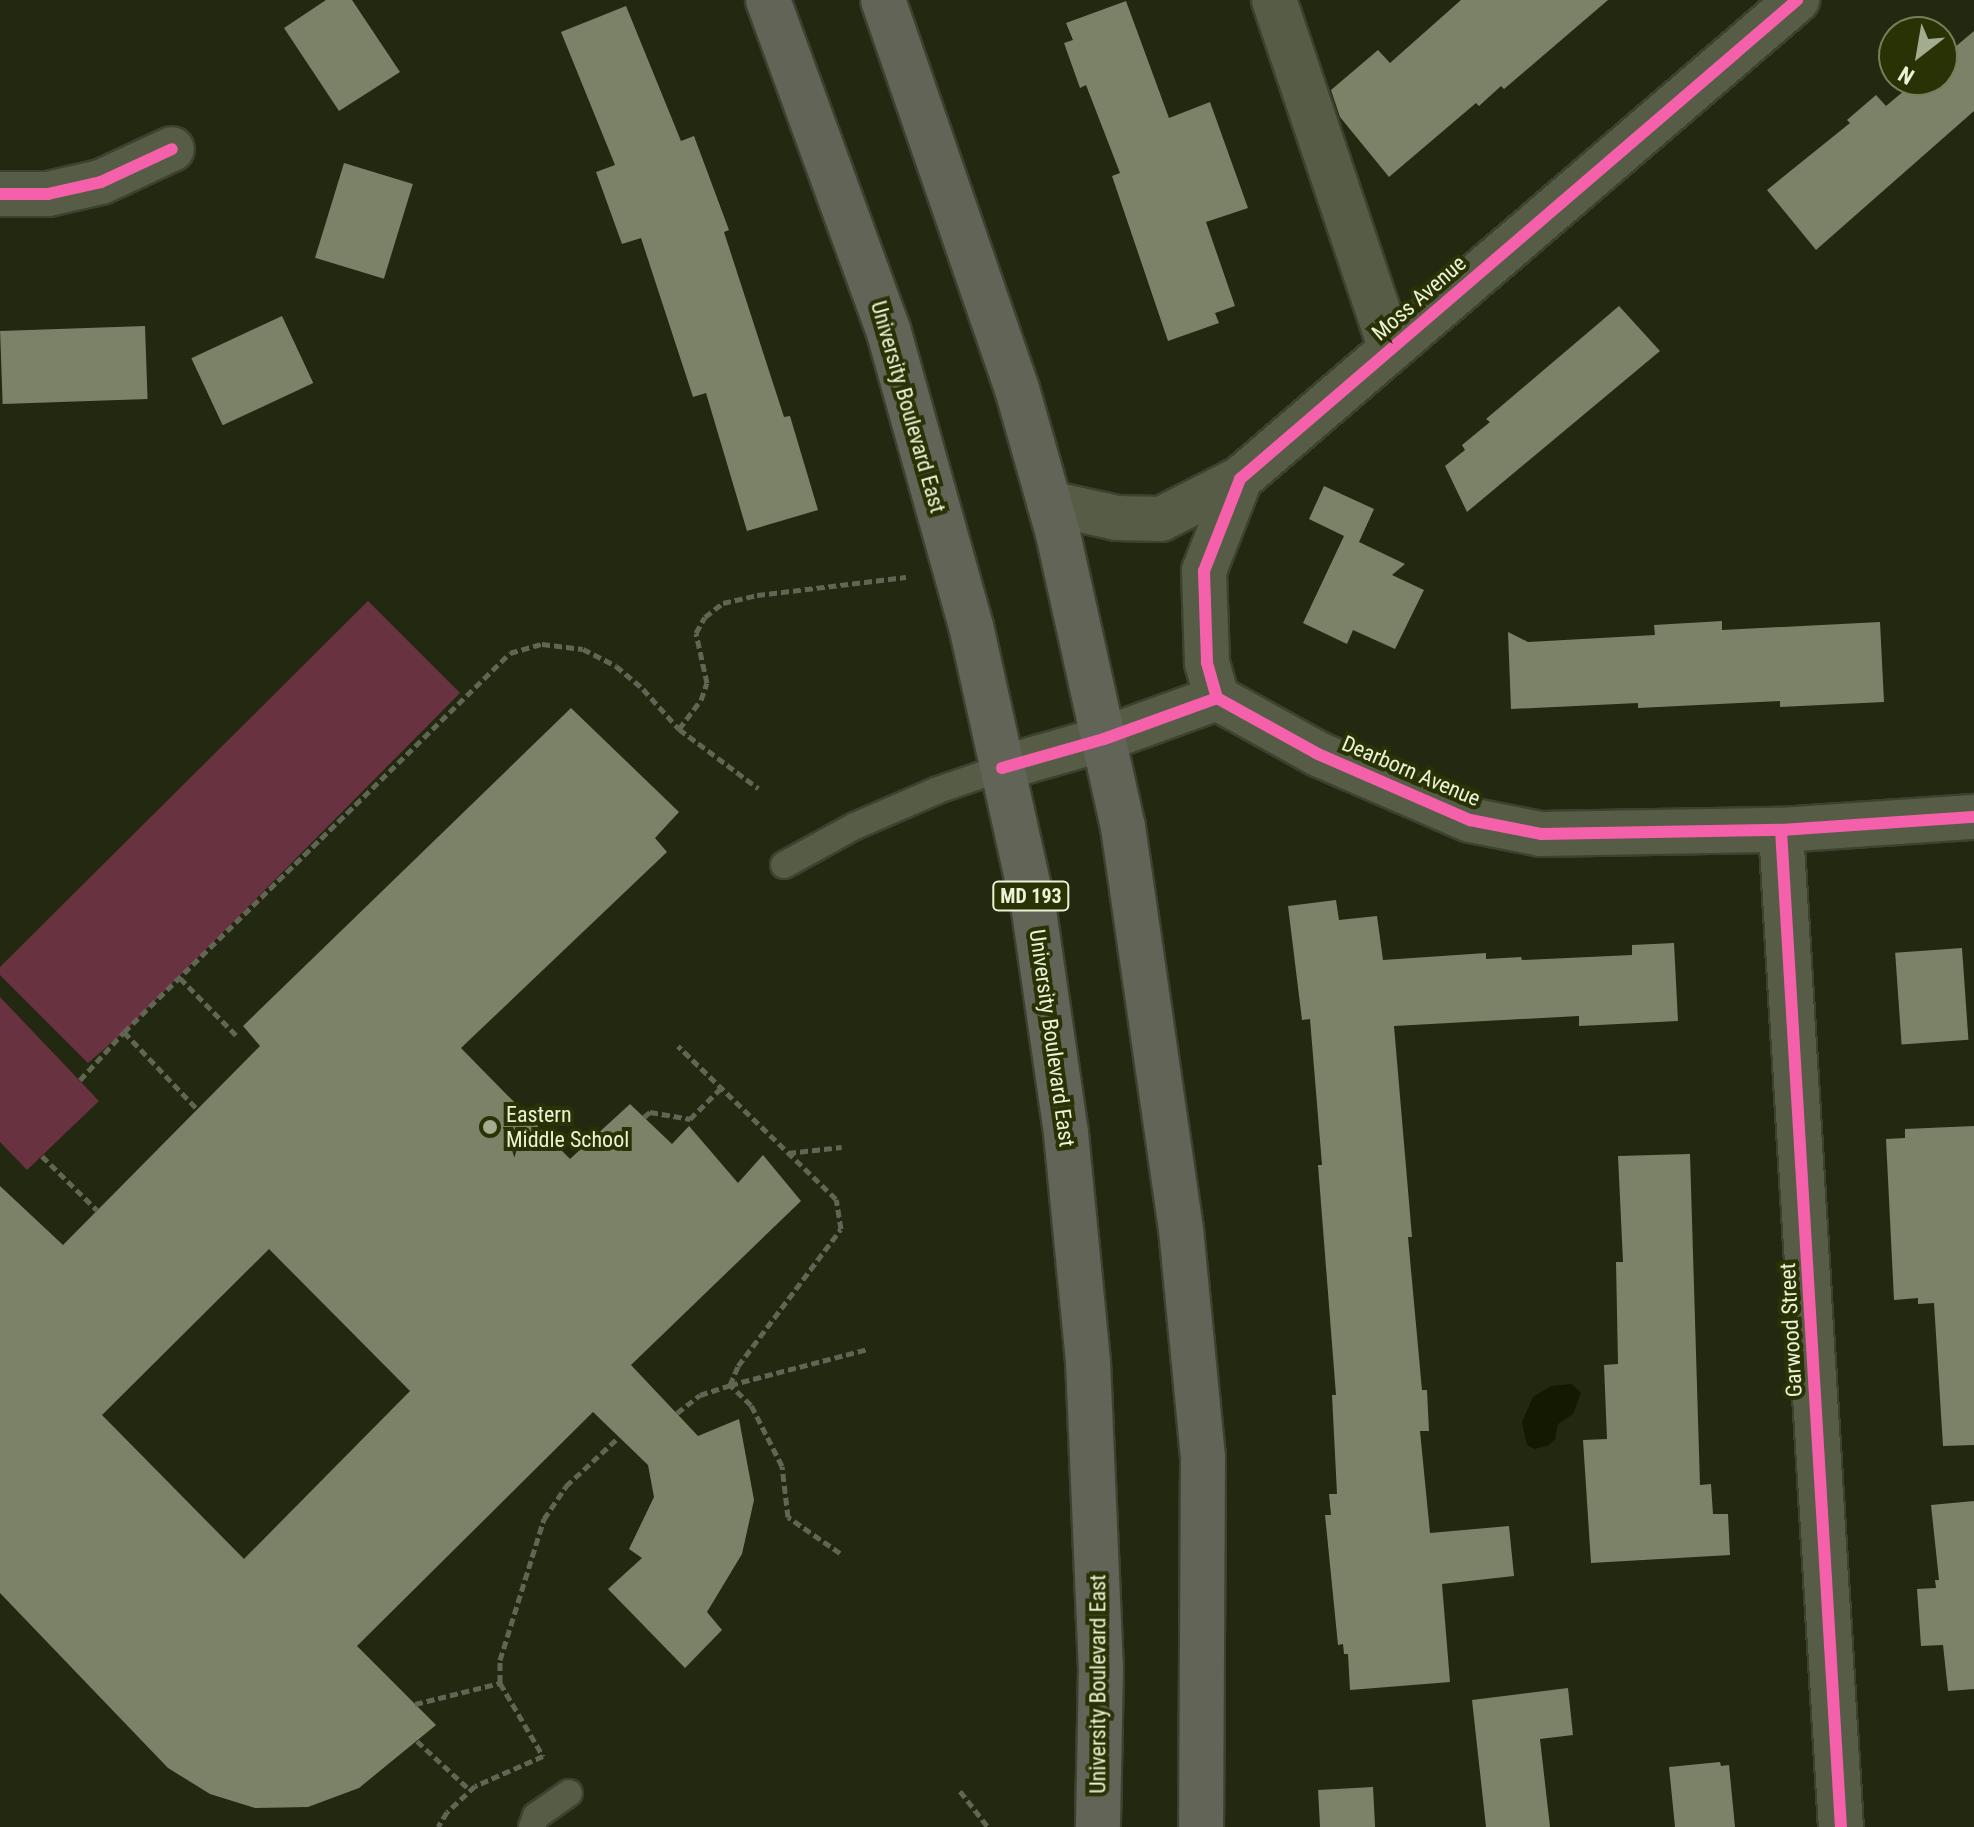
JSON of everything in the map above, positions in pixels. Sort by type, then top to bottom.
[{"type":"main road","name":"University Boulevard East","points":[[768,0],[888,329],[971,626],[1034,911],[1066,1133],[1088,1361],[1101,1667],[1098,1827]]},
{"type":"main road","points":[[883,0],[1017,389],[1049,503],[1123,827],[1181,1229],[1203,1457],[1201,1827]]},
{"type":"street","points":[[1274,0],[1391,349]]},
{"type":"street","name":"Moss Avenue","points":[[1049,503],[1117,518],[1161,519],[1240,479],[1797,0]]},
{"type":"street","points":[[0,194],[48,194],[101,182],[172,149]]},
{"type":"street","name":"Moss Avenue","points":[[1217,698],[1207,662],[1204,571],[1240,479]]},
{"type":"street","points":[[1002,768],[1104,739],[1217,698]]},
{"type":"street","name":"Dearborn Avenue","points":[[1217,698],[1318,754],[1470,820],[1541,834],[1781,830],[1974,817]]},
{"type":"street","name":"Garwood Street","points":[[1781,830],[1841,1827]]},
{"type":"lane","points":[[784,865],[855,826],[938,790],[1002,768]]},
{"type":"lane","points":[[532,1827],[536,1816],[569,1793]]},
{"type":"path","points":[[679,729],[701,700],[707,683],[696,633],[705,617],[723,603],[757,595],[906,577]]},
{"type":"path","points":[[80,1080],[124,1032],[510,653],[542,644],[583,649],[616,666],[643,689],[679,729],[758,788]]},
{"type":"path","points":[[180,978],[239,1038]]},
{"type":"path","points":[[124,1032],[197,1109]]},
{"type":"path","points":[[678,1046],[836,1199],[841,1229],[738,1366],[730,1385]]},
{"type":"path","points":[[644,1117],[650,1112],[690,1119],[721,1088]]},
{"type":"path","points":[[788,1153],[842,1147]]},
{"type":"path","points":[[42,1156],[97,1210]]},
{"type":"path","points":[[677,1413],[700,1395],[868,1349]]},
{"type":"path","points":[[730,1385],[751,1405],[782,1466],[788,1517],[793,1524],[803,1526],[840,1553]]},
{"type":"path","points":[[438,1827],[447,1812],[470,1790],[543,1756],[500,1683],[500,1660],[544,1519],[566,1486],[619,1437]]},
{"type":"path","points":[[415,1704],[500,1683]]},
{"type":"path","points":[[417,1741],[470,1790]]},
{"type":"path","points":[[960,1791],[988,1827]]},
{"type":"shaded area","points":[[368,601],[460,693],[124,1032],[88,1063],[0,975],[0,967]]},
{"type":"shaded area","points":[[0,997],[99,1101],[27,1170],[0,1142]]},
{"type":"shaded area","points":[[1572,1384],[1581,1393],[1573,1414],[1558,1424],[1555,1439],[1549,1445],[1535,1449],[1527,1445],[1522,1422],[1533,1397],[1551,1386]]},
{"type":"building","points":[[326,0],[352,0],[400,72],[339,111],[284,28]]},
{"type":"building","points":[[1461,0],[1608,0],[1504,89],[1501,86],[1479,106],[1476,103],[1389,177],[1340,117],[1331,90],[1378,50],[1390,63]]},
{"type":"building","points":[[1126,1],[1169,118],[1210,102],[1248,208],[1206,222],[1235,306],[1215,313],[1219,323],[1168,341],[1112,176],[1120,173],[1086,85],[1080,88],[1064,43],[1073,40],[1066,23]]},
{"type":"building","points":[[626,6],[681,141],[694,136],[729,230],[724,232],[784,417],[790,416],[818,510],[747,531],[706,393],[693,397],[641,238],[622,244],[596,172],[615,165],[561,32]]},
{"type":"building","points":[[1974,31],[1974,111],[1816,250],[1767,190],[1850,123],[1847,120],[1876,95],[1886,106],[1898,96],[1958,96],[1958,44]]},
{"type":"building","points":[[344,163],[413,184],[384,279],[315,258]]},
{"type":"building","points":[[1619,306],[1660,351],[1467,512],[1445,466],[1465,450],[1462,445],[1490,422],[1486,419]]},
{"type":"building","points":[[282,316],[313,383],[223,425],[191,358]]},
{"type":"building","points":[[145,326],[148,399],[3,404],[0,331]]},
{"type":"building","points":[[1324,486],[1374,509],[1359,542],[1405,564],[1392,575],[1424,590],[1395,649],[1353,630],[1347,644],[1303,623],[1344,536],[1309,519]]},
{"type":"building","points":[[1722,621],[1722,630],[1880,622],[1884,702],[1780,707],[1780,701],[1638,708],[1638,703],[1511,709],[1508,632],[1528,642],[1655,635],[1654,625]]},
{"type":"building","name":"Eastern Middle School","points":[[571,708],[679,812],[655,838],[667,852],[461,1048],[570,1159],[630,1104],[672,1144],[689,1126],[738,1183],[763,1155],[801,1201],[631,1365],[698,1436],[739,1419],[754,1500],[742,1554],[707,1612],[722,1630],[685,1668],[608,1589],[642,1558],[629,1549],[654,1497],[648,1465],[593,1412],[357,1646],[436,1725],[359,1788],[308,1807],[255,1808],[210,1794],[168,1768],[0,1593],[0,1186],[63,1245],[260,1046],[243,1026]],"holes":[[[269,1249],[410,1391],[244,1559],[102,1415]]]},
{"type":"building","points":[[1336,900],[1339,920],[1377,916],[1383,960],[1486,953],[1486,959],[1521,957],[1522,960],[1632,955],[1632,945],[1674,943],[1678,1021],[1579,1026],[1579,1016],[1394,1026],[1412,1237],[1408,1237],[1422,1390],[1427,1390],[1429,1431],[1420,1431],[1430,1533],[1509,1526],[1514,1576],[1442,1584],[1450,1682],[1350,1690],[1348,1654],[1344,1654],[1343,1644],[1338,1645],[1325,1515],[1331,1515],[1329,1494],[1337,1494],[1332,1395],[1336,1395],[1318,1165],[1322,1165],[1310,1019],[1302,1020],[1288,906]]},
{"type":"building","points":[[1962,948],[1968,1040],[1902,1044],[1895,953]]},
{"type":"building","points":[[1974,1126],[1974,1445],[1943,1446],[1934,1303],[1918,1304],[1918,1298],[1894,1300],[1886,1139],[1905,1138],[1905,1129]]},
{"type":"building","points":[[1690,1154],[1700,1485],[1711,1484],[1713,1514],[1728,1514],[1730,1555],[1591,1563],[1583,1440],[1607,1439],[1604,1365],[1618,1364],[1616,1262],[1623,1262],[1618,1156]]},
{"type":"building","points":[[1974,1501],[1974,1689],[1948,1691],[1943,1645],[1921,1646],[1917,1589],[1936,1588],[1935,1580],[1939,1580],[1931,1505]]},
{"type":"building","points":[[1568,1688],[1573,1735],[1540,1739],[1550,1827],[1486,1827],[1472,1700]]},
{"type":"building","points":[[1720,1762],[1721,1766],[1729,1765],[1735,1827],[1675,1827],[1669,1767]]},
{"type":"building","points":[[1373,1787],[1375,1827],[1320,1827],[1318,1790]]},
{"type":"cycle path","points":[[1217,698],[1207,662],[1204,571],[1240,479],[1797,0]]},
{"type":"cycle path","points":[[0,194],[48,194],[101,182],[172,149]]},
{"type":"cycle path","points":[[1002,768],[1104,739],[1217,698],[1318,754],[1470,820],[1541,834],[1781,830],[1974,817]]},
{"type":"cycle path","points":[[1781,830],[1841,1827]]},
{"type":"place","name":"Eastern Middle School","points":[[490,1127]]}]
